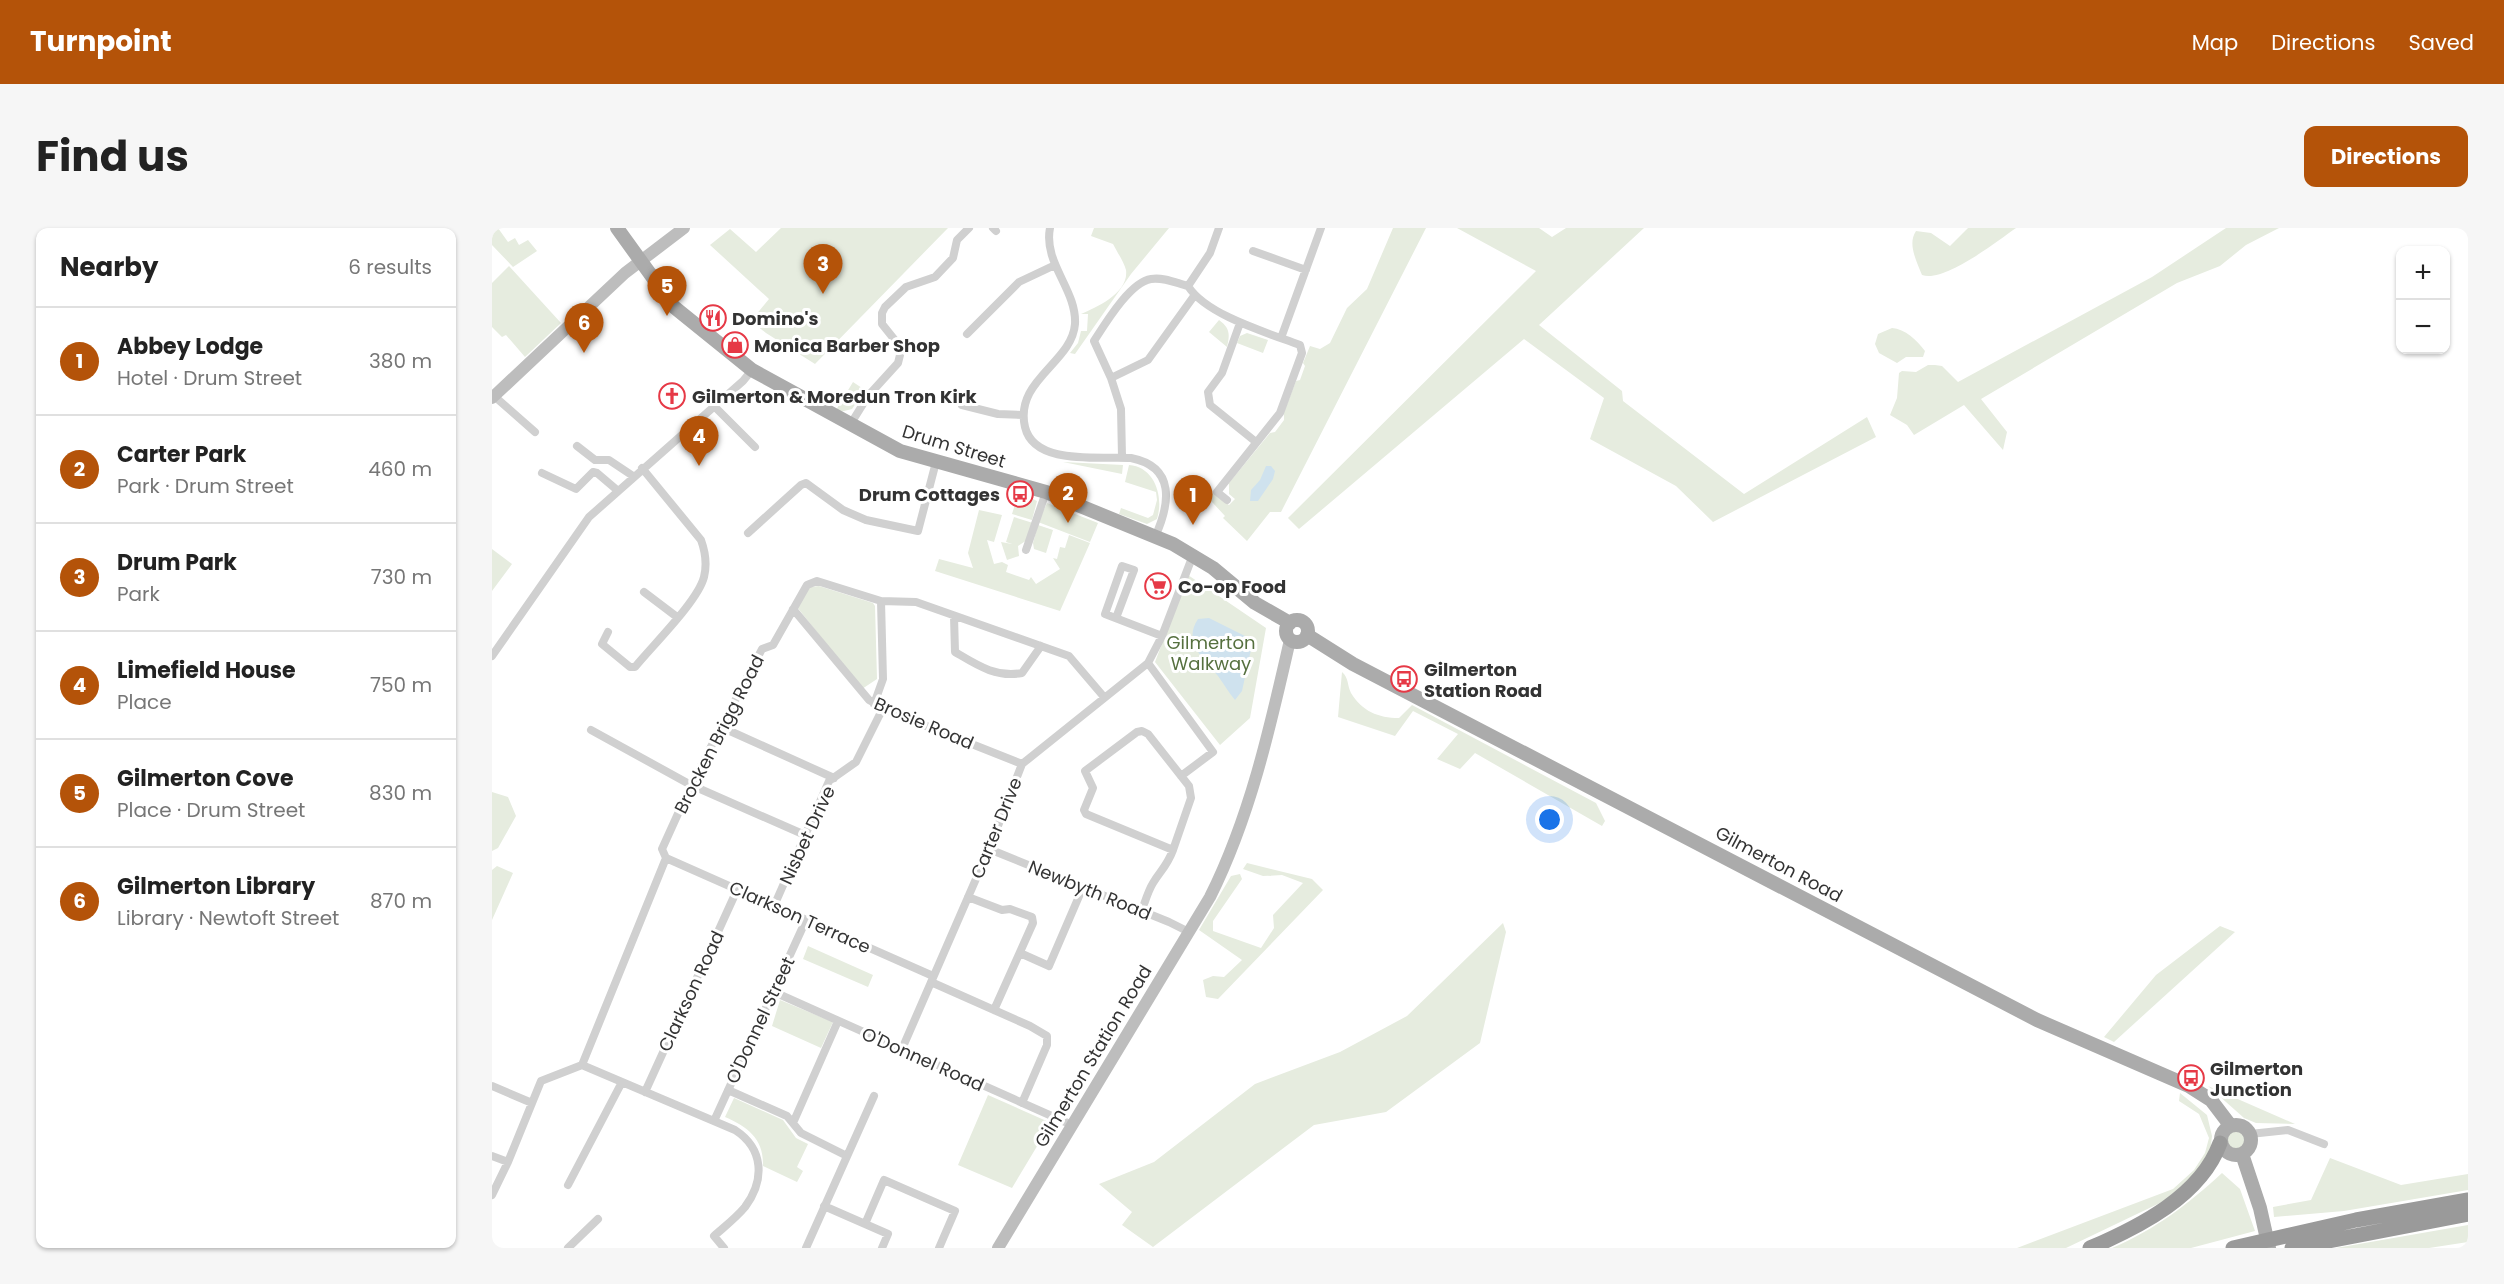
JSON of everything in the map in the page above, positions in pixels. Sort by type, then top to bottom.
[{"type":"highway","points":[[2090,1248],[2138,1224],[2188,1189],[2207,1171],[2220,1143]]},
{"type":"highway","points":[[2233,1248],[2356,1220],[2468,1200]]},
{"type":"highway","points":[[2292,1248],[2468,1214]]},
{"type":"main road","name":"Drum Street","points":[[617,228],[665,296],[686,319],[752,370],[900,451],[1046,492],[1155,537],[1192,555],[1255,603],[1290,623]]},
{"type":"main road","points":[[1296,620],[1303,622],[1307,628],[1307,635],[1300,642],[1290,640],[1286,631],[1290,623],[1296,620]]},
{"type":"main road","name":"Gilmerton Road","points":[[1307,635],[1353,664],[2037,1020],[2189,1086],[2211,1100],[2230,1125]]},
{"type":"main road","points":[[2230,1125],[2241,1125],[2250,1134],[2250,1145],[2242,1154],[2229,1154],[2220,1143],[2222,1133],[2230,1125]]},
{"type":"main road","points":[[2242,1154],[2260,1208],[2269,1248]]},
{"type":"street","points":[[535,432],[493,397],[625,273],[684,228]]},
{"type":"street","points":[[850,425],[868,396],[898,363],[900,355],[898,344],[882,324],[882,313],[885,307],[906,287],[934,277],[953,258],[957,240],[969,228]]},
{"type":"street","points":[[1050,228],[1050,248],[1074,313],[1073,333],[1029,393],[1024,404],[1025,428],[1029,437],[1043,450],[1052,454],[1140,460],[1156,470],[1166,487],[1166,509],[1155,537]]},
{"type":"street","points":[[1281,338],[1321,228]]},
{"type":"street","points":[[1188,286],[1210,253],[1218,232]]},
{"type":"street","points":[[1253,251],[1306,270]]},
{"type":"street","points":[[967,334],[1019,282],[1055,265]]},
{"type":"street","points":[[1122,458],[1121,409],[1111,378],[1094,341],[1138,283],[1151,279],[1164,279],[1188,286],[1194,296],[1240,323],[1300,345],[1302,353],[1280,413],[1217,492],[1227,500]]},
{"type":"street","points":[[1111,378],[1148,360],[1194,296]]},
{"type":"street","points":[[1240,323],[1222,373],[1208,392],[1207,397],[1210,405],[1256,442]]},
{"type":"street","points":[[492,655],[589,517],[743,381],[752,370]]},
{"type":"street","points":[[962,405],[998,414],[1023,415]]},
{"type":"street","points":[[714,406],[755,447]]},
{"type":"street","points":[[577,446],[596,460],[609,460],[633,476]]},
{"type":"street","points":[[748,533],[806,483],[843,510],[858,517],[918,531],[936,462]]},
{"type":"street","points":[[608,632],[598,645],[630,667],[634,667],[677,617],[705,576],[705,551],[701,540],[642,468]]},
{"type":"street","points":[[542,473],[576,489],[593,472],[617,490]]},
{"type":"street","points":[[1026,550],[1046,492]]},
{"type":"street","name":"Carter Drive","points":[[902,1049],[989,849],[1022,764],[1148,663],[1162,636],[1192,555]]},
{"type":"street","points":[[1116,618],[1134,570],[1122,566],[1105,614],[1162,636]]},
{"type":"street","name":"Brocken Brigg Road","points":[[582,1065],[666,858],[662,849],[691,785],[762,649],[773,645],[807,585],[817,581],[881,601],[916,602],[1069,656],[1104,697]]},
{"type":"street","points":[[644,592],[677,617]]},
{"type":"street","points":[[874,704],[883,679],[881,601]]},
{"type":"street","name":"Brosie Road","points":[[793,609],[861,694],[874,704],[1022,764]]},
{"type":"street","points":[[954,616],[955,652],[974,664],[1006,676],[1022,673],[1041,646]]},
{"type":"street","name":"Gilmerton Station Road","points":[[998,1248],[1189,932],[1227,864],[1247,807],[1290,640]]},
{"type":"street","points":[[1148,663],[1213,752],[1181,776]]},
{"type":"street","name":"Nisbet Drive","points":[[774,906],[829,781],[856,762],[883,708]]},
{"type":"street","points":[[721,727],[834,778]]},
{"type":"street","points":[[591,730],[691,785],[805,835]]},
{"type":"street","points":[[1142,910],[1152,884],[1165,869],[1173,850],[1191,798],[1189,786],[1148,734],[1142,731],[1137,732],[1085,771],[1093,788],[1084,810],[1086,814],[1173,850]]},
{"type":"street","name":"Newbyth Road","points":[[989,849],[1142,910],[1189,932]]},
{"type":"street","name":"Clarkson Terrace","points":[[666,858],[806,920],[1047,1036],[1047,1045],[1023,1103]]},
{"type":"street","points":[[1020,954],[1049,966],[1083,886]]},
{"type":"street","name":"Clarkson Road","points":[[645,1092],[737,890]]},
{"type":"street","points":[[968,897],[1002,910],[1010,909],[1032,917],[1033,923],[994,1010]]},
{"type":"street","name":"O'Donnel Street","points":[[714,1121],[806,920]]},
{"type":"street","name":"O'Donnel Road","points":[[774,992],[1071,1125]]},
{"type":"street","points":[[793,1123],[838,1021]]},
{"type":"street","points":[[492,1194],[508,1162],[541,1081],[582,1065],[714,1121],[749,1139],[756,1152],[759,1166],[756,1184],[743,1210],[714,1236],[724,1248]]},
{"type":"street","points":[[568,1185],[622,1082]]},
{"type":"street","points":[[492,1086],[532,1103]]},
{"type":"street","points":[[728,1090],[788,1116],[801,1133],[848,1156]]},
{"type":"street","points":[[806,1248],[874,1096]]},
{"type":"street","points":[[2250,1134],[2288,1130],[2324,1144]]},
{"type":"street","points":[[492,1156],[508,1162]]},
{"type":"street","points":[[864,1224],[884,1180],[955,1211],[939,1248]]},
{"type":"street","points":[[824,1206],[888,1234],[882,1248]]},
{"type":"street","points":[[568,1248],[598,1219]]},
{"type":"green space","points":[[492,228],[498,228],[508,242],[515,238],[519,245],[528,240],[537,251],[513,267],[492,245]]},
{"type":"green space","points":[[781,228],[948,228],[815,364],[751,321],[769,299],[710,245],[730,229],[756,252]]},
{"type":"green space","points":[[1094,228],[1169,228],[1131,274],[1075,354],[1070,353],[1078,343],[1081,331],[1087,331],[1088,314],[1081,314],[1111,298],[1126,278],[1125,267],[1113,244],[1091,236]]},
{"type":"green space","points":[[1393,228],[1426,228],[1281,512],[1270,512],[1247,541],[1223,518],[1225,516],[1187,475],[1229,505],[1235,499],[1229,494],[1229,483],[1270,433],[1275,432],[1284,420],[1284,412],[1296,381],[1300,380],[1305,366],[1303,363],[1310,346],[1320,349],[1330,343],[1347,308],[1367,289]]},
{"type":"green space","points":[[1457,228],[1539,228],[1552,237],[1566,228],[1644,228],[1539,325],[1622,391],[1623,401],[1744,494],[1867,417],[1876,437],[1713,522],[1676,486],[1590,439],[1604,398],[1524,339],[1299,529],[1288,518],[1536,271]]},
{"type":"green space","points":[[1968,228],[2016,228],[1956,267],[1932,276],[1922,275],[1912,242],[1916,231],[1931,233],[1950,246]]},
{"type":"green space","points":[[2226,228],[2279,228],[2246,245],[2220,266],[2177,283],[1981,399],[2007,432],[2003,450],[1964,405],[1914,435],[1907,425],[1890,415],[1897,398],[1899,373],[1902,371],[1916,372],[1928,365],[1942,366],[1958,382],[2152,277]]},
{"type":"green space","points":[[509,266],[561,323],[525,357],[506,335],[502,337],[492,327],[492,283]]},
{"type":"green space","points":[[1219,320],[1228,332],[1227,347],[1209,332]]},
{"type":"green space","points":[[1892,328],[1902,330],[1914,339],[1925,351],[1923,357],[1906,357],[1897,363],[1879,353],[1875,344],[1878,334]]},
{"type":"green space","points":[[1247,333],[1268,340],[1263,353],[1237,343],[1240,336]]},
{"type":"green space","points":[[853,382],[865,390],[852,409],[840,412],[836,410]]},
{"type":"green space","points":[[1063,462],[1123,465],[1122,474]]},
{"type":"green space","points":[[1129,465],[1145,471],[1151,477],[1158,493],[1157,519],[1147,524],[1119,514],[1121,508],[1148,518],[1153,515],[1157,500],[1156,492],[1125,482]]},
{"type":"green space","points":[[1023,494],[1037,501],[1032,520],[1012,514],[1018,495]]},
{"type":"green space","points":[[1047,503],[1098,523],[1090,542],[1038,522]]},
{"type":"green space","points":[[979,510],[1002,515],[994,542],[987,540],[994,564],[1002,562],[1008,565],[1006,572],[1029,580],[1031,577],[1036,584],[1060,569],[1053,558],[1057,559],[1060,547],[1065,548],[1069,535],[1090,543],[1060,611],[935,571],[939,559],[973,568],[968,553]]},
{"type":"green space","points":[[1014,517],[1033,523],[1027,540],[1018,546],[1019,556],[1007,560],[1001,542],[1012,544],[1006,542]]},
{"type":"green space","points":[[1038,525],[1053,530],[1046,553],[1034,549],[1033,543]]},
{"type":"green space","points":[[492,549],[512,564],[492,591]]},
{"type":"green space","name":"Gilmerton Walkway","points":[[1188,575],[1266,628],[1250,718],[1220,745],[1155,662]]},
{"type":"green space","points":[[819,586],[873,603],[875,606],[877,679],[862,689],[797,607],[810,587]]},
{"type":"green space","points":[[1342,672],[1351,693],[1365,709],[1384,717],[1399,718],[1412,705],[1596,803],[1605,821],[1602,826],[1475,753],[1460,769],[1437,759],[1458,734],[1413,711],[1395,736],[1338,717]]},
{"type":"green space","points":[[492,792],[508,797],[516,816],[498,848],[492,851]]},
{"type":"green space","points":[[1247,863],[1312,879],[1323,890],[1218,999],[1206,997],[1203,980],[1213,976],[1224,977],[1242,960],[1199,930],[1231,876],[1240,874],[1242,879],[1213,921],[1213,931],[1261,948],[1274,928],[1273,915],[1303,883],[1282,875],[1263,876],[1243,869]]},
{"type":"green space","points":[[497,866],[513,873],[492,920],[492,870]]},
{"type":"green space","points":[[1503,923],[1506,932],[1480,1043],[1386,1112],[1314,1125],[1153,1247],[1122,1225],[1132,1212],[1099,1184],[1154,1162],[1255,1084],[1340,1052],[1407,1016]]},
{"type":"green space","points":[[2220,926],[2235,932],[2114,1042],[2104,1037],[2156,975]]},
{"type":"green space","points":[[808,946],[873,975],[868,987],[803,959]]},
{"type":"green space","points":[[780,1000],[833,1022],[821,1048],[772,1026]]},
{"type":"green space","points":[[2208,1086],[2295,1124],[2256,1123],[2244,1118]]},
{"type":"green space","points":[[2180,1093],[2207,1115],[2212,1136],[2210,1154],[2196,1175],[2162,1202],[2066,1248],[2017,1248],[2173,1189],[2194,1170],[2205,1153],[2209,1138],[2199,1114],[2179,1101]]},
{"type":"green space","points":[[988,1095],[1051,1123],[1012,1188],[958,1165]]},
{"type":"green space","points":[[734,1098],[783,1120],[796,1138],[808,1144],[797,1167],[803,1171],[797,1182],[763,1166],[761,1148],[753,1135],[741,1125],[725,1117]]},
{"type":"green space","points":[[2232,1131],[2240,1131],[2245,1136],[2243,1147],[2232,1149],[2227,1144],[2227,1136]]},
{"type":"green space","points":[[2330,1158],[2401,1185],[2468,1174],[2468,1190],[2344,1211],[2274,1217],[2273,1207],[2311,1200]]},
{"type":"green space","points":[[2222,1173],[2240,1189],[2255,1231],[2191,1248],[2112,1248],[2143,1233],[2170,1215]]},
{"type":"green space","points":[[2468,1225],[2468,1242],[2429,1248],[2336,1248]]},
{"type":"water","points":[[1266,466],[1271,466],[1275,471],[1273,479],[1258,501],[1250,501],[1251,490],[1260,480]]},
{"type":"water","points":[[1209,618],[1245,636],[1252,645],[1242,691],[1235,700],[1194,643],[1194,628],[1198,619]]},
{"type":"place","name":"Drum Park","points":[[823,294]]},
{"type":"place","name":"Gilmerton Cove","points":[[667,316]]},
{"type":"place","name":"Domino's","points":[[713,318]]},
{"type":"place","name":"Monica Barber Shop","points":[[735,345]]},
{"type":"place","name":"Gilmerton Library","points":[[584,353]]},
{"type":"place","name":"Gilmerton & Moredun Tron Kirk","points":[[672,396]]},
{"type":"place","name":"Limefield House","points":[[699,466]]},
{"type":"place","name":"Drum Cottages","points":[[1020,494]]},
{"type":"place","name":"Carter Park","points":[[1068,523]]},
{"type":"place","name":"Abbey Lodge","points":[[1193,525]]},
{"type":"place","name":"Co-op Food","points":[[1158,586]]},
{"type":"place","name":"Gilmerton Station Road","points":[[1404,679]]},
{"type":"place","name":"Gilmerton Junction","points":[[2191,1078]]}]
